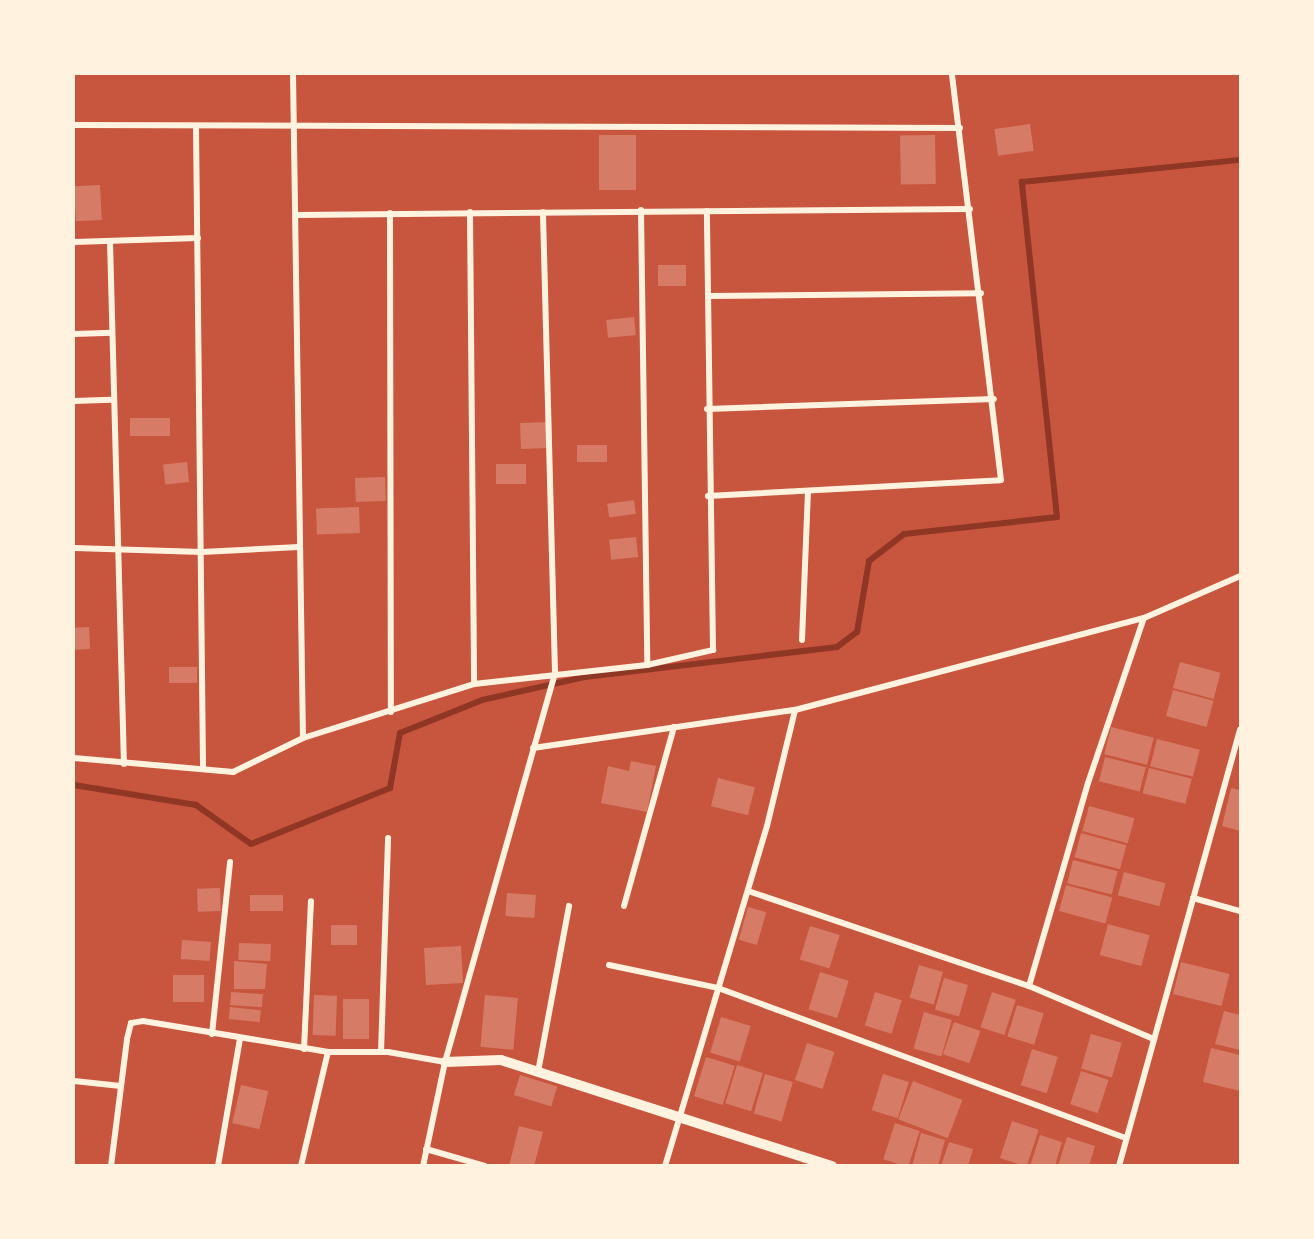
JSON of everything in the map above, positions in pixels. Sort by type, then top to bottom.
[{"type":"street","points":[[293,74],[297,215],[299,547],[303,738]]},
{"type":"street","points":[[708,496],[1001,480],[994,399],[952,74]]},
{"type":"street","points":[[74,125],[196,128],[960,128]]},
{"type":"street","points":[[196,128],[202,768]]},
{"type":"street","points":[[297,215],[641,210],[969,209]]},
{"type":"street","points":[[641,210],[647,664]]},
{"type":"street","points":[[74,758],[123,764],[248,768],[303,738],[474,684],[647,664],[713,650],[707,409],[708,211]]},
{"type":"street","points":[[470,212],[474,684]]},
{"type":"street","points":[[423,1166],[445,1062],[554,673],[543,212]]},
{"type":"street","points":[[390,213],[391,712]]},
{"type":"street","points":[[74,243],[198,238]]},
{"type":"street","points":[[110,241],[111,400],[123,764]]},
{"type":"street","points":[[708,296],[981,293]]},
{"type":"street","points":[[74,334],[112,333]]},
{"type":"street","points":[[707,409],[994,399]]},
{"type":"street","points":[[74,401],[111,400]]},
{"type":"street","points":[[802,640],[808,492]]},
{"type":"street","points":[[74,548],[201,552],[299,547]]},
{"type":"street","points":[[533,748],[795,710],[1144,618],[1240,576]]},
{"type":"street","points":[[1029,986],[1088,783],[1144,618]]},
{"type":"street","points":[[665,1166],[748,891],[795,710]]},
{"type":"street","points":[[624,906],[674,727]]},
{"type":"street","points":[[1119,1166],[1240,729]]},
{"type":"street","points":[[381,1052],[388,838]]},
{"type":"street","points":[[212,1034],[230,862]]},
{"type":"street","points":[[748,891],[1029,986],[1154,1039]]},
{"type":"street","points":[[1193,898],[1240,911]]},
{"type":"street","points":[[304,1049],[311,901]]},
{"type":"street","points":[[538,1072],[569,906]]},
{"type":"street","points":[[609,964],[718,988],[1126,1138]]},
{"type":"street","points":[[111,1166],[131,1023],[328,1052],[381,1052],[445,1062],[501,1060],[832,1166]]},
{"type":"street","points":[[218,1166],[240,1039]]},
{"type":"street","points":[[301,1166],[328,1052]]},
{"type":"street","points":[[74,1081],[121,1086]]},
{"type":"street","points":[[426,1149],[485,1166]]},
{"type":"street","points":[[796,1166],[799,1154]]},
{"type":"building","points":[[1030,124],[1034,151],[998,156],[994,129]]},
{"type":"building","points":[[599,135],[636,135],[636,190],[599,190]]},
{"type":"building","points":[[935,135],[936,184],[901,185],[900,136]]},
{"type":"building","points":[[100,185],[102,220],[76,221],[74,186]]},
{"type":"building","points":[[658,265],[686,265],[686,286],[658,286]]},
{"type":"building","points":[[634,317],[636,335],[608,338],[606,320]]},
{"type":"building","points":[[130,418],[170,418],[170,436],[130,436]]},
{"type":"building","points":[[548,422],[549,448],[521,449],[520,423]]},
{"type":"building","points":[[577,445],[607,445],[607,462],[577,462]]},
{"type":"building","points":[[187,462],[189,482],[165,484],[163,465]]},
{"type":"building","points":[[496,464],[526,464],[526,484],[496,484]]},
{"type":"building","points":[[385,477],[386,501],[356,502],[355,478]]},
{"type":"building","points":[[634,500],[636,514],[609,518],[607,504]]},
{"type":"building","points":[[359,507],[360,533],[317,534],[316,509]]},
{"type":"building","points":[[636,537],[638,557],[611,560],[609,540]]},
{"type":"building","points":[[89,627],[90,649],[75,650],[74,628]]},
{"type":"building","points":[[1180,662],[1221,673],[1214,699],[1173,688]]},
{"type":"building","points":[[169,667],[197,667],[197,683],[169,683]]},
{"type":"building","points":[[1173,690],[1214,701],[1207,727],[1166,716]]},
{"type":"building","points":[[1111,727],[1154,738],[1147,765],[1104,754]]},
{"type":"building","points":[[1157,739],[1200,750],[1193,777],[1150,766]]},
{"type":"building","points":[[1105,757],[1146,767],[1140,791],[1099,781]]},
{"type":"building","points":[[631,761],[656,766],[647,812],[601,803],[608,766],[629,771]]},
{"type":"building","points":[[1149,768],[1192,779],[1185,804],[1143,793]]},
{"type":"building","points":[[718,778],[755,787],[748,815],[711,806]]},
{"type":"building","points":[[1231,788],[1240,790],[1240,831],[1222,826]]},
{"type":"building","points":[[1089,806],[1134,818],[1128,843],[1082,831]]},
{"type":"building","points":[[1081,833],[1126,845],[1120,869],[1075,857]]},
{"type":"building","points":[[1073,860],[1118,871],[1112,894],[1067,883]]},
{"type":"building","points":[[1124,872],[1166,883],[1159,906],[1118,895]]},
{"type":"building","points":[[1066,885],[1112,897],[1105,924],[1059,911]]},
{"type":"building","points":[[220,888],[221,911],[198,912],[197,889]]},
{"type":"building","points":[[507,893],[536,895],[534,918],[505,916]]},
{"type":"building","points":[[250,895],[283,895],[283,911],[250,911]]},
{"type":"building","points":[[748,907],[766,912],[757,945],[739,940]]},
{"type":"building","points":[[1108,924],[1150,935],[1141,966],[1100,955]]},
{"type":"building","points":[[331,925],[357,925],[357,945],[331,945]]},
{"type":"building","points":[[810,926],[840,935],[829,969],[800,959]]},
{"type":"building","points":[[182,940],[211,942],[210,961],[181,959]]},
{"type":"building","points":[[239,943],[271,944],[270,961],[238,960]]},
{"type":"building","points":[[461,946],[463,983],[426,985],[424,948]]},
{"type":"building","points":[[234,961],[267,964],[265,989],[234,989]]},
{"type":"building","points":[[1181,962],[1230,974],[1222,1006],[1173,994]]},
{"type":"building","points":[[919,965],[943,972],[934,1005],[910,998]]},
{"type":"building","points":[[820,972],[849,981],[837,1018],[809,1009]]},
{"type":"building","points":[[173,975],[204,975],[204,1002],[173,1002]]},
{"type":"building","points":[[944,978],[968,985],[959,1017],[935,1010]]},
{"type":"building","points":[[231,992],[263,994],[262,1007],[230,1005]]},
{"type":"building","points":[[875,992],[902,1000],[892,1034],[865,1025]]},
{"type":"building","points":[[992,992],[1016,1000],[1004,1035],[981,1027]]},
{"type":"building","points":[[314,995],[337,996],[336,1036],[313,1035]]},
{"type":"building","points":[[485,995],[518,998],[513,1050],[480,1047]]},
{"type":"building","points":[[343,999],[369,999],[369,1039],[343,1039]]},
{"type":"building","points":[[1017,1005],[1044,1013],[1034,1045],[1007,1037]]},
{"type":"building","points":[[230,1007],[261,1010],[260,1022],[229,1019]]},
{"type":"building","points":[[1224,1011],[1240,1015],[1240,1050],[1215,1044]]},
{"type":"building","points":[[924,1012],[952,1020],[941,1057],[914,1049]]},
{"type":"building","points":[[721,1017],[751,1026],[740,1061],[710,1052]]},
{"type":"building","points":[[954,1022],[980,1031],[969,1063],[943,1054]]},
{"type":"building","points":[[1091,1034],[1122,1043],[1112,1077],[1081,1069]]},
{"type":"building","points":[[807,1043],[835,1052],[823,1089],[795,1080]]},
{"type":"building","points":[[1211,1048],[1240,1055],[1240,1091],[1203,1082]]},
{"type":"building","points":[[1032,1049],[1058,1057],[1047,1093],[1021,1085]]},
{"type":"building","points":[[706,1057],[735,1066],[723,1105],[694,1096]]},
{"type":"building","points":[[737,1065],[763,1073],[751,1111],[725,1103]]},
{"type":"building","points":[[1081,1071],[1109,1080],[1098,1113],[1070,1104]]},
{"type":"building","points":[[765,1074],[793,1082],[782,1121],[754,1113]]},
{"type":"building","points":[[883,1074],[909,1082],[898,1118],[872,1110]]},
{"type":"building","points":[[520,1075],[557,1086],[551,1106],[514,1095]]},
{"type":"building","points":[[913,1081],[962,1100],[948,1138],[898,1119]]},
{"type":"building","points":[[241,1085],[268,1091],[260,1129],[232,1123]]},
{"type":"building","points":[[1012,1121],[1039,1130],[1027,1166],[1000,1158]]},
{"type":"building","points":[[895,1123],[920,1131],[908,1166],[883,1159]]},
{"type":"building","points":[[519,1126],[543,1132],[534,1166],[509,1166]]},
{"type":"building","points":[[921,1133],[945,1140],[938,1166],[912,1166]]},
{"type":"building","points":[[1040,1135],[1062,1142],[1055,1166],[1030,1166]]},
{"type":"building","points":[[1067,1137],[1095,1146],[1089,1166],[1058,1166]]},
{"type":"building","points":[[949,1142],[973,1149],[968,1166],[941,1166]]},
{"type":"waterway","points":[[74,785],[196,805],[251,844],[390,788],[400,733],[482,700],[585,677],[837,647],[857,632],[869,561],[904,534],[1057,517],[1022,182],[1240,160]]}]
